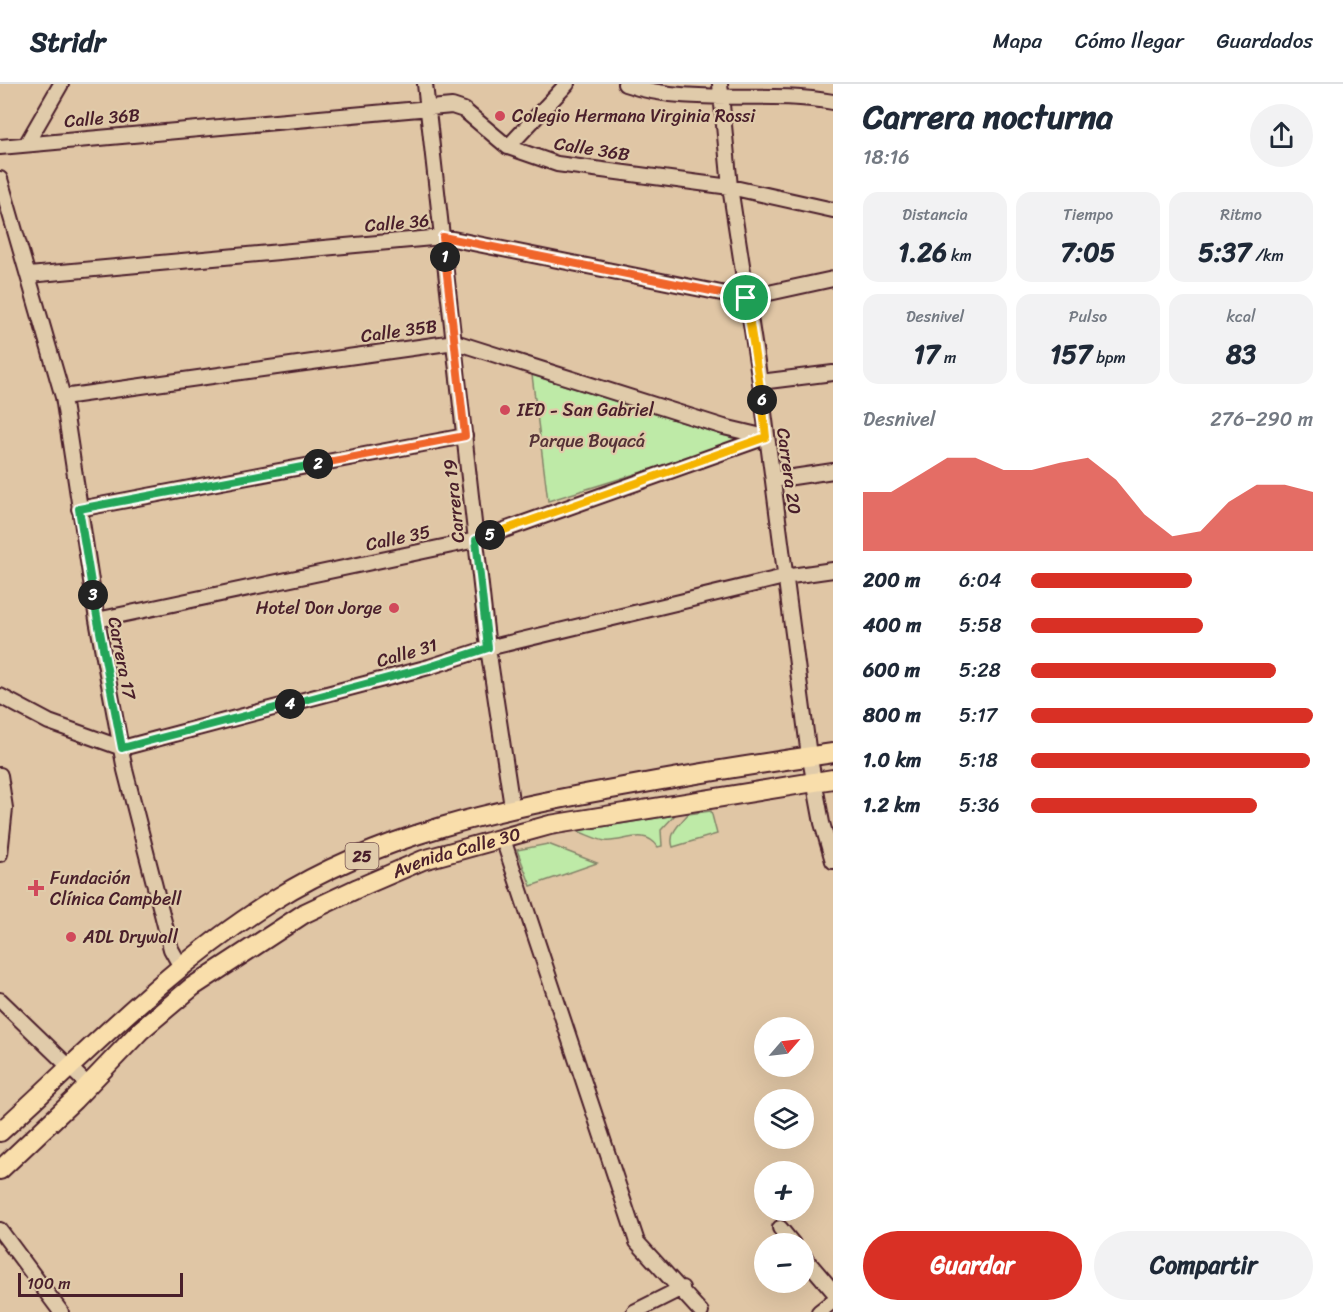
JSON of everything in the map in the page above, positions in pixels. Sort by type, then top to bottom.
[{"type":"highway","name":"Avenida Calle 30","points":[[0,1132],[180,966],[236,924],[313,879],[415,836],[512,807],[680,776],[833,753]]},
{"type":"highway","name":"Avenida Calle 30","points":[[0,1170],[141,1030],[192,987],[305,913],[423,860],[502,836],[693,800],[833,779]]},
{"type":"street","points":[[27,143],[61,84]]},
{"type":"street","name":"Carrera 19","points":[[425,84],[488,648],[512,807]]},
{"type":"street","points":[[508,147],[567,84]]},
{"type":"street","points":[[625,84],[681,96],[721,91],[801,96],[833,102]]},
{"type":"street","name":"Carrera 20","points":[[721,91],[730,187],[760,382],[809,757],[833,861]]},
{"type":"street","name":"Calle 36B","points":[[0,147],[452,106],[464,110],[508,147],[557,164],[730,187],[833,210]]},
{"type":"street","name":"Carrera 17","points":[[0,179],[63,397],[97,620],[125,770],[168,938],[180,966]]},
{"type":"street","name":"Calle 36","points":[[29,275],[443,237],[746,298],[833,279]]},
{"type":"street","name":"Calle 35B","points":[[63,397],[455,342],[724,427],[766,437]]},
{"type":"street","points":[[760,382],[833,373]]},
{"type":"street","points":[[79,509],[465,436]]},
{"type":"street","name":"Calle 35","points":[[97,620],[476,540],[766,437]]},
{"type":"street","points":[[773,480],[833,471]]},
{"type":"street","name":"Calle 31","points":[[122,748],[429,667],[488,648],[784,577],[833,570]]},
{"type":"street","points":[[0,696],[50,722],[122,748]]},
{"type":"street","points":[[0,775],[5,808],[0,854]]},
{"type":"street","points":[[502,836],[637,1242],[701,1312]]},
{"type":"street","points":[[0,1000],[88,1085]]},
{"type":"street","points":[[780,1228],[784,1233]]},
{"type":"street","points":[[0,1230],[62,1312]]},
{"type":"street","points":[[814,1269],[833,1291]]},
{"type":"street","points":[[634,1312],[681,1288]]},
{"type":"street","points":[[819,1312],[833,1301]]},
{"type":"green space","name":"Parque Boyacá","points":[[532,375],[742,441],[548,501]]},
{"type":"green space","points":[[711,811],[717,834],[673,847],[673,833],[688,814]]},
{"type":"green space","points":[[675,815],[661,830],[662,846],[658,847],[647,838],[633,837],[605,841],[577,831]]},
{"type":"green space","points":[[548,844],[597,863],[531,886],[517,850]]},
{"type":"place","name":"Colegio Hermana Virginia Rossi","points":[[500,116]]},
{"type":"place","name":"IED - San Gabriel","points":[[505,410]]},
{"type":"place","name":"Hotel Don Jorge","points":[[394,608]]},
{"type":"place","name":"Fundación Clínica Campbell","points":[[36,888]]},
{"type":"place","name":"ADL Drywall","points":[[71,937]]},
{"type":"route","points":[[443,237],[746,298],[760,382],[766,437],[476,540],[488,648],[429,667],[122,748],[97,620],[79,509],[465,436],[443,237]]}]
